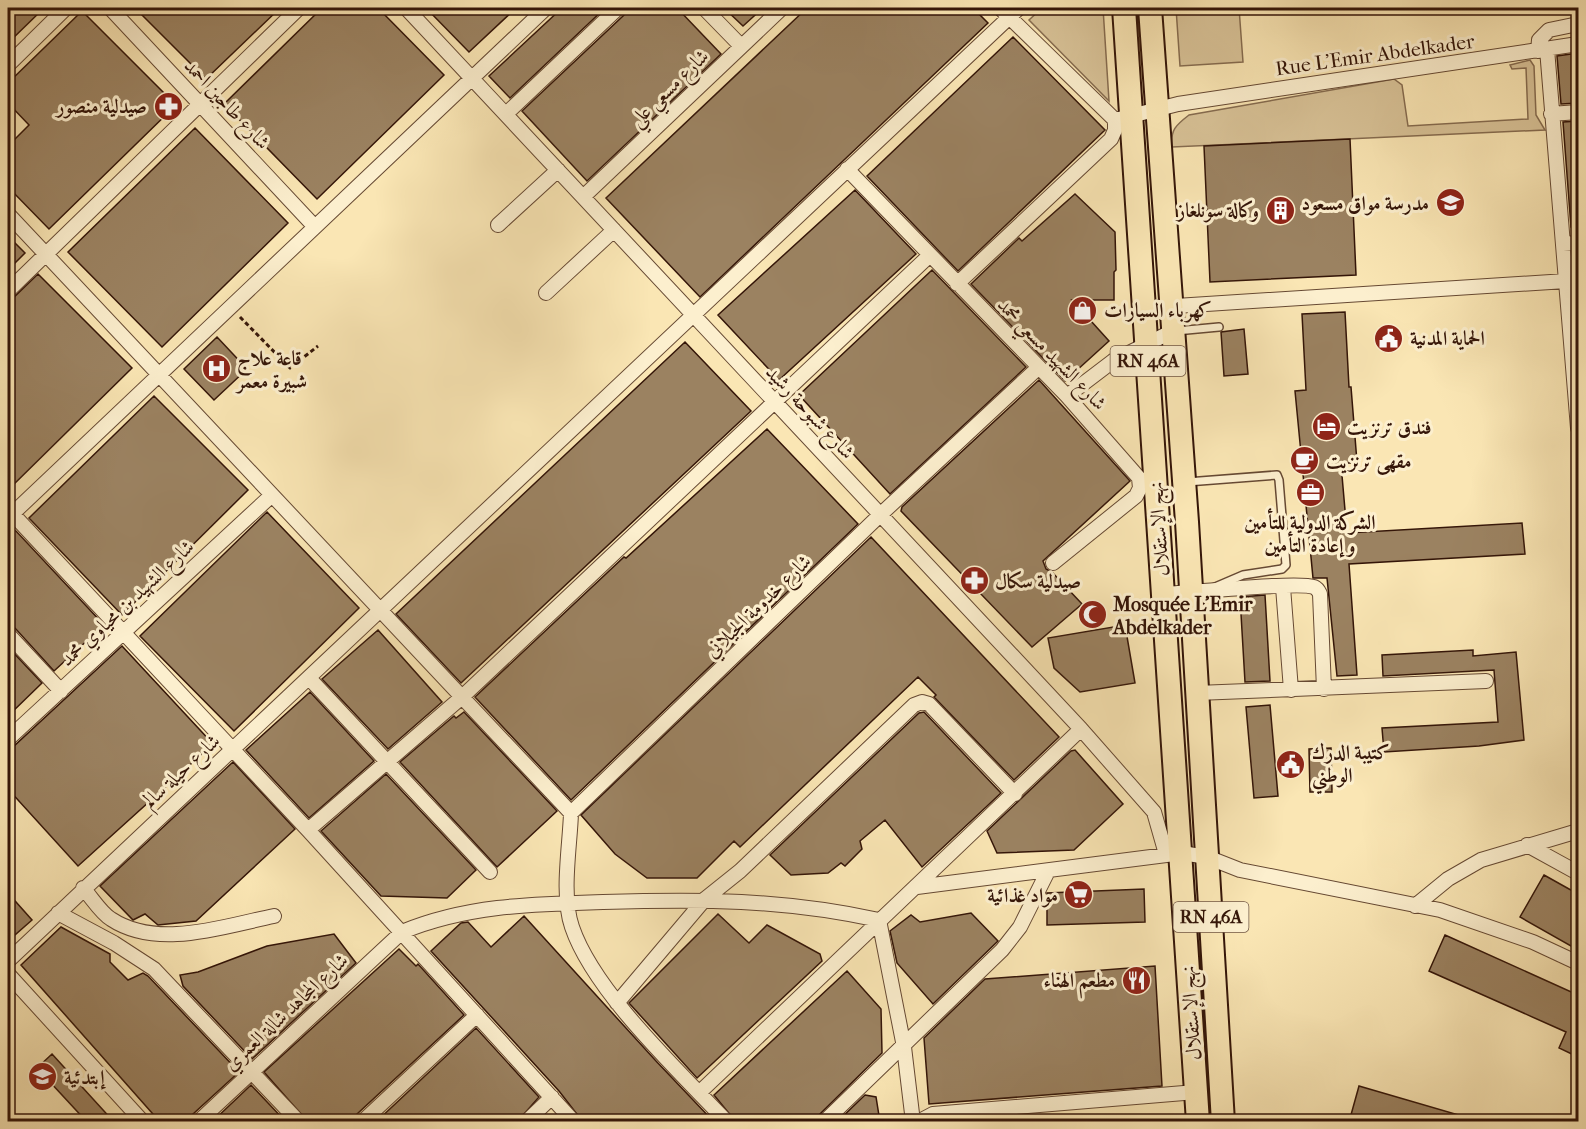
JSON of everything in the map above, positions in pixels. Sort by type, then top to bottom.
[{"type":"main road","name":"نهج الإستقلال","points":[[1124,8],[1123,117],[1145,308],[1163,594],[1174,854],[1198,1122]]},
{"type":"main road","name":"نهج الإستقلال","points":[[1150,8],[1167,106],[1173,331],[1184,482],[1200,592],[1197,693],[1223,1122]]},
{"type":"street","points":[[8,65],[66,8]]},
{"type":"street","name":"شارع طاجين احمد","points":[[110,8],[315,227]]},
{"type":"street","points":[[8,291],[299,8]]},
{"type":"street","name":"شارع شبوحة رشيد","points":[[406,8],[507,113],[692,315],[1081,729],[1154,812],[1174,854]]},
{"type":"street","points":[[546,8],[9,514],[233,748],[574,1122]]},
{"type":"street","points":[[507,113],[618,8]]},
{"type":"street","points":[[704,8],[741,46]]},
{"type":"street","name":"شارع مسعي علي","points":[[583,197],[782,8]]},
{"type":"street","points":[[957,284],[1111,139],[1123,117],[1010,11]]},
{"type":"street","name":"شارع حيلة سالم","points":[[8,961],[381,611],[847,169],[1010,11]]},
{"type":"street","points":[[1578,24],[1549,30],[1539,40],[1551,114],[1566,281],[1574,324],[1578,428]]},
{"type":"street","name":"Rue L'Emir Abdelkader","points":[[1123,117],[1167,106],[1578,44]]},
{"type":"street","points":[[1551,114],[1578,112]]},
{"type":"street","name":"شارع الشهيد مسعي محمد","points":[[847,169],[1067,396],[1139,478],[1140,488],[1137,496],[1053,563]]},
{"type":"street","points":[[498,225],[558,170]]},
{"type":"street","points":[[8,214],[572,813],[567,903],[572,926],[586,956],[617,1002],[727,1122]]},
{"type":"street","points":[[546,293],[614,230]]},
{"type":"street","points":[[1563,244],[1578,243]]},
{"type":"street","points":[[308,830],[462,697],[929,256]]},
{"type":"street","points":[[1145,308],[1172,304],[1566,281]]},
{"type":"street","points":[[1067,396],[1113,360],[1173,331]]},
{"type":"street","name":"شارع خدومة الجيلاني","points":[[572,813],[880,515],[1039,367]]},
{"type":"street","name":"شارع الشهيد بن محياوي محمد","points":[[8,739],[272,495]]},
{"type":"street","points":[[1163,594],[1312,586],[1320,594],[1324,689]]},
{"type":"street","points":[[1283,587],[1291,690]]},
{"type":"street","points":[[8,634],[61,690]]},
{"type":"street","points":[[309,678],[490,872]]},
{"type":"street","points":[[1197,693],[1486,681]]},
{"type":"street","points":[[617,1002],[705,899],[740,871],[914,705],[922,702],[928,704],[1014,794]]},
{"type":"street","points":[[700,1092],[1081,729]]},
{"type":"street","points":[[1415,906],[1448,879],[1481,860],[1578,831]]},
{"type":"street","points":[[1527,845],[1578,873]]},
{"type":"street","points":[[917,887],[1048,872],[1174,854],[1207,856],[1240,870],[1440,910],[1484,924],[1578,963]]},
{"type":"street","points":[[824,1122],[1002,950],[1020,927],[1048,872]]},
{"type":"street","points":[[81,891],[110,919],[133,930],[150,934],[207,930],[274,916]]},
{"type":"street","points":[[402,932],[434,919],[482,909],[567,903],[705,899],[835,910],[879,920]]},
{"type":"street","points":[[58,913],[114,943],[154,969],[299,1122]]},
{"type":"street","points":[[879,920],[903,1047],[913,1122]]},
{"type":"street","name":"شارع المجاهد شالة العمري","points":[[198,1122],[251,1070],[402,932]]},
{"type":"street","points":[[8,974],[143,1122]]},
{"type":"street","points":[[362,1122],[477,1015]]},
{"type":"street","points":[[918,1122],[933,1114],[1196,1092]]},
{"type":"street","points":[[526,1122],[552,1097]]},
{"type":"lane","points":[[1173,331],[1219,327]]},
{"type":"lane","points":[[1184,482],[1276,475],[1279,480],[1286,565],[1282,569],[1227,580],[1200,592]]},
{"type":"path","points":[[230,307],[290,368],[318,346]]},
{"type":"shaded area","points":[[1042,8],[1103,8],[1109,101],[1029,20]]},
{"type":"shaded area","points":[[1176,8],[1239,8],[1243,62],[1180,66]]},
{"type":"shaded area","points":[[1530,60],[1534,66],[1536,115],[1545,130],[1172,147],[1175,128],[1189,115],[1394,79],[1402,85],[1408,126],[1528,119],[1526,68],[1512,69],[1510,65]]},
{"type":"building","points":[[8,8],[44,8],[8,43]]},
{"type":"building","points":[[135,8],[280,8],[206,79]]},
{"type":"building","points":[[322,8],[378,8],[444,75],[317,199],[224,104]]},
{"type":"building","points":[[426,8],[516,8],[469,52]]},
{"type":"building","points":[[562,8],[605,8],[510,98],[489,76]]},
{"type":"building","points":[[627,8],[677,8],[721,54],[587,181],[522,111],[624,15]]},
{"type":"building","points":[[724,8],[763,8],[743,26]]},
{"type":"building","points":[[807,8],[973,8],[988,23],[700,297],[606,198]]},
{"type":"building","points":[[82,11],[176,105],[49,229],[8,187],[8,146],[29,125],[8,103],[8,83]]},
{"type":"building","points":[[1013,37],[1105,130],[958,271],[867,176]]},
{"type":"building","points":[[1578,53],[1578,103],[1561,104],[1557,56]]},
{"type":"building","points":[[1578,121],[1578,227],[1571,227],[1563,122]]},
{"type":"building","points":[[195,128],[288,223],[162,347],[68,252]]},
{"type":"building","name":"وكالة سونلغاز","points":[[1350,139],[1356,275],[1210,282],[1204,146]]},
{"type":"building","points":[[855,190],[916,254],[779,380],[718,315]]},
{"type":"building","points":[[1075,194],[1115,232],[1116,270],[1114,272],[1114,300],[1072,300],[1109,341],[1065,381],[971,284],[1019,238],[1022,241]]},
{"type":"building","points":[[8,236],[25,253],[8,270]]},
{"type":"building","points":[[932,270],[1026,367],[890,494],[799,395]]},
{"type":"building","points":[[38,274],[132,368],[8,490],[8,303]]},
{"type":"building","points":[[1345,312],[1349,387],[1351,387],[1357,462],[1341,464],[1347,533],[1522,523],[1525,554],[1349,564],[1357,675],[1337,676],[1327,578],[1313,578],[1295,391],[1306,390],[1302,314]]},
{"type":"building","points":[[1244,329],[1248,374],[1224,376],[1221,332]]},
{"type":"building","name":"قاعة علاج شبيرة معمر","points":[[217,337],[247,369],[214,400],[184,369]]},
{"type":"building","points":[[685,342],[751,411],[461,683],[396,614]]},
{"type":"building","points":[[1039,380],[1130,481],[1043,561],[1046,569],[1052,572],[1082,604],[1032,647],[901,511],[902,507]]},
{"type":"building","points":[[154,396],[248,490],[122,615],[29,518]]},
{"type":"building","points":[[767,429],[858,524],[571,800],[475,697],[624,557],[626,558]]},
{"type":"building","points":[[267,512],[359,608],[234,731],[140,636]]},
{"type":"building","points":[[8,527],[16,531],[104,625],[54,671],[15,628],[8,625]]},
{"type":"building","points":[[871,537],[1059,737],[1014,780],[934,697],[936,695],[918,677],[740,847],[734,841],[697,878],[647,878],[615,854],[581,815]]},
{"type":"building","points":[[1265,595],[1270,681],[1245,682],[1240,597]]},
{"type":"building","points":[[1125,625],[1135,683],[1080,692],[1054,668],[1048,638]]},
{"type":"building","points":[[378,630],[442,702],[388,749],[322,679]]},
{"type":"building","points":[[122,646],[213,744],[78,866],[8,789],[8,748],[14,746]]},
{"type":"building","points":[[8,647],[42,683],[8,716]]},
{"type":"building","points":[[1473,650],[1473,656],[1516,652],[1524,740],[1479,746],[1384,752],[1382,728],[1498,722],[1494,670],[1383,676],[1382,655]]},
{"type":"building","points":[[310,692],[374,761],[309,818],[246,750]]},
{"type":"building","points":[[1270,705],[1278,796],[1254,798],[1246,707]]},
{"type":"building","points":[[464,712],[557,811],[497,867],[400,762],[454,716],[456,718]]},
{"type":"building","points":[[924,712],[1001,793],[922,867],[885,820],[860,841],[862,849],[845,866],[841,863],[828,873],[791,875],[770,855],[919,713]]},
{"type":"building","points":[[1331,748],[1332,792],[1310,792],[1309,749]]},
{"type":"building","points":[[1075,750],[1123,804],[1074,850],[997,853],[987,831],[1071,751]]},
{"type":"building","points":[[233,762],[295,829],[196,921],[158,925],[145,914],[133,920],[100,886]]},
{"type":"building","points":[[386,774],[476,870],[447,898],[381,896],[321,831]]},
{"type":"building","points":[[1544,875],[1578,894],[1578,950],[1520,917]]},
{"type":"building","points":[[1144,889],[1145,922],[1047,925],[1047,893]]},
{"type":"building","points":[[8,893],[32,920],[8,941]]},
{"type":"building","points":[[971,913],[998,941],[933,1004],[897,963],[890,931],[911,915],[920,922]]},
{"type":"building","points":[[718,914],[749,943],[767,925],[820,954],[822,961],[697,1078],[629,1003]]},
{"type":"building","points":[[524,916],[714,1122],[583,1122],[559,1091],[431,951],[461,923],[468,922],[491,947]]},
{"type":"building","points":[[61,927],[110,954],[110,962],[128,980],[143,973],[148,976],[239,1072],[192,1115],[189,1122],[160,1122],[21,965]]},
{"type":"building","points":[[334,934],[356,963],[252,1059],[183,986],[180,975],[198,972],[267,946]]},
{"type":"building","points":[[1445,935],[1578,995],[1578,1057],[1559,1048],[1566,1032],[1429,971]]},
{"type":"building","points":[[399,949],[416,966],[418,964],[464,1015],[356,1115],[353,1122],[308,1122],[264,1072]]},
{"type":"building","points":[[1155,966],[1162,1086],[929,1104],[924,1038],[985,979]]},
{"type":"building","points":[[847,971],[881,1009],[882,1053],[818,1116],[815,1122],[736,1122],[714,1095]]},
{"type":"building","points":[[476,1028],[539,1097],[517,1122],[376,1122]]},
{"type":"building","points":[[52,1054],[114,1122],[87,1122],[37,1068]]},
{"type":"building","points":[[251,1085],[286,1122],[212,1122]]},
{"type":"building","points":[[1359,1086],[1469,1118],[1469,1122],[1349,1122]]},
{"type":"building","points":[[865,1095],[876,1097],[880,1122],[837,1122]]},
{"type":"place","name":"صيدلية منصور","points":[[168,106]]},
{"type":"place","name":"مدرسة مواق مسعود","points":[[1450,203]]},
{"type":"place","name":"وكالة سونلغاز","points":[[1280,210]]},
{"type":"place","name":"كهرباء السيارات","points":[[1083,310]]},
{"type":"place","name":"الحماية المدنية","points":[[1389,338]]},
{"type":"place","name":"قاعة علاج شبيرة معمر","points":[[216,369]]},
{"type":"place","name":"فندق ترنزيت","points":[[1326,427]]},
{"type":"place","name":"مقهى ترنزيت","points":[[1305,461]]},
{"type":"place","name":"الشركة الدولية للتأمين و إعادة التأمين","points":[[1310,492]]},
{"type":"place","name":"صيدلية سكال","points":[[974,581]]},
{"type":"place","name":"Mosquée L'Emir Abdelkader","points":[[1092,615]]},
{"type":"place","name":"كتيبة الدرك الوطني","points":[[1291,764]]},
{"type":"place","name":"مواد غذائية","points":[[1079,895]]},
{"type":"place","name":"مطعم الهناء","points":[[1136,980]]},
{"type":"place","name":"إبتدئية","points":[[43,1077]]}]
